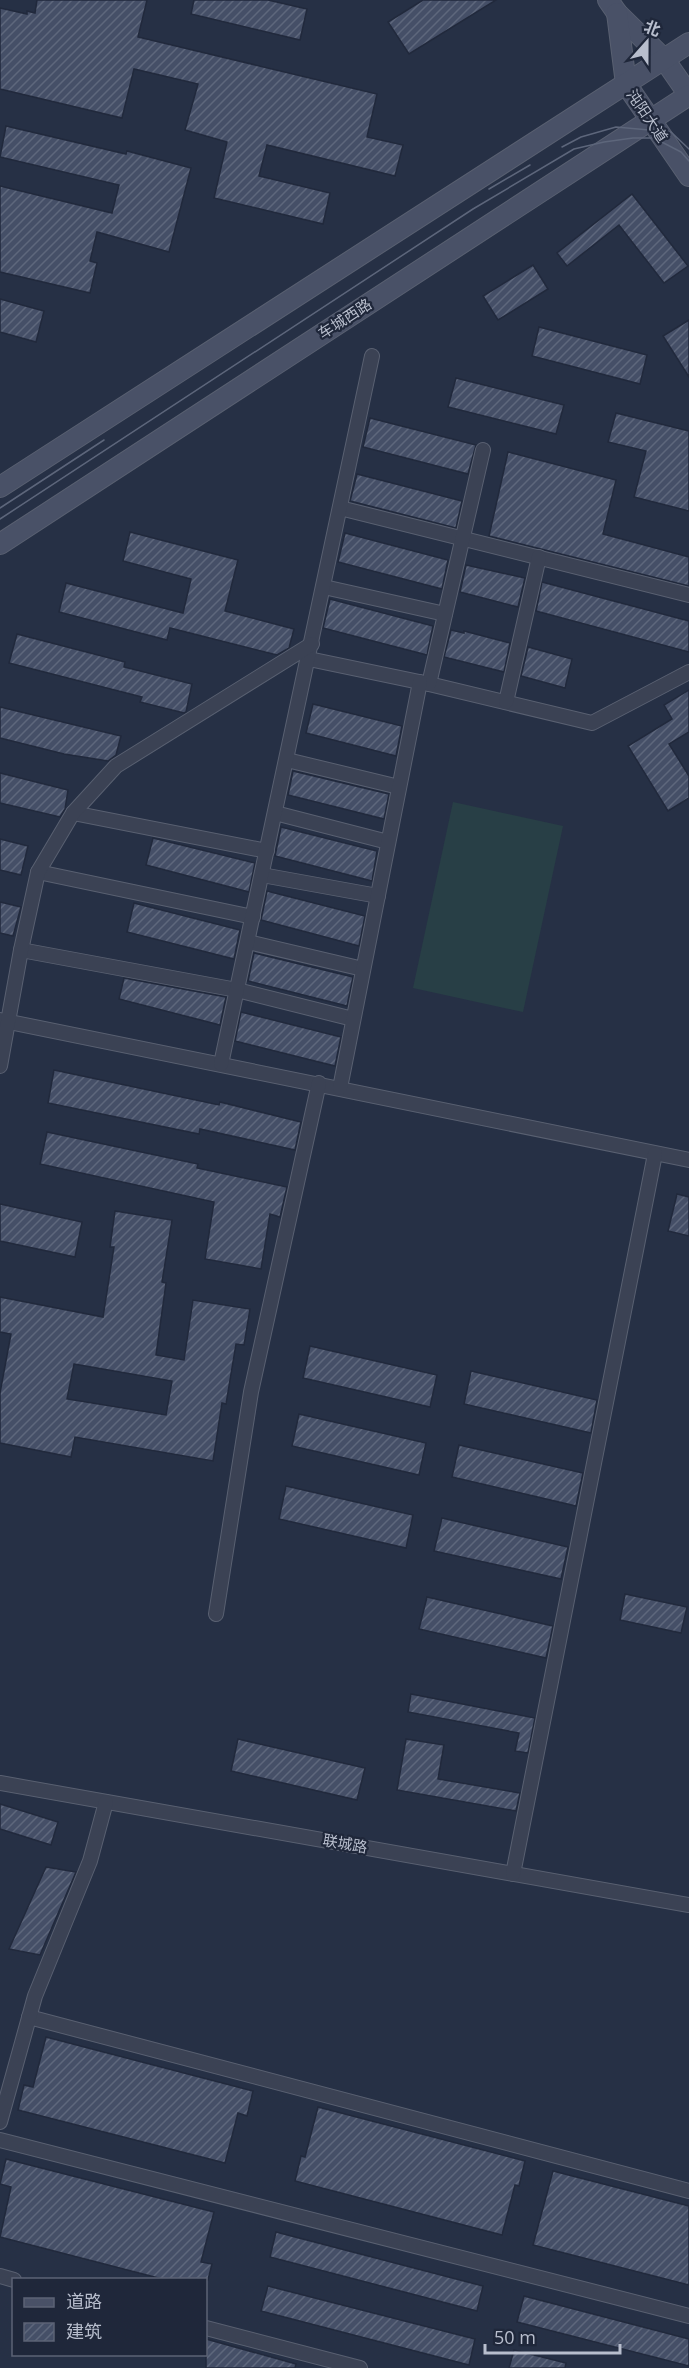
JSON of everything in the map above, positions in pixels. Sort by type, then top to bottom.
[{"type":"main road","name":"沌阳大道","points":[[612,7],[664,59],[689,95]]},
{"type":"main road","name":"沌阳大道","points":[[612,7],[626,84],[689,176]]},
{"type":"main road","points":[[0,487],[689,43]]},
{"type":"main road","name":"车城西路","points":[[0,544],[689,95]]},
{"type":"street","points":[[221,1064],[372,356]]},
{"type":"street","points":[[340,1088],[399,787],[425,683],[446,614],[483,450]]},
{"type":"street","points":[[340,508],[689,595]]},
{"type":"street","points":[[506,702],[539,557]]},
{"type":"street","points":[[324,587],[446,614]]},
{"type":"street","points":[[0,1066],[4,1021],[38,872],[74,813],[116,766],[312,644]]},
{"type":"street","points":[[309,659],[425,683],[592,723],[689,672]]},
{"type":"street","points":[[287,760],[399,787]]},
{"type":"street","points":[[74,813],[267,852]]},
{"type":"street","points":[[276,813],[388,842]]},
{"type":"street","points":[[38,872],[253,916]]},
{"type":"street","points":[[262,875],[378,896]]},
{"type":"street","points":[[248,942],[363,969]]},
{"type":"street","points":[[21,950],[237,990],[353,1019]]},
{"type":"street","points":[[4,1021],[319,1083],[689,1160]]},
{"type":"street","points":[[216,1614],[251,1392],[319,1083]]},
{"type":"street","points":[[513,1874],[655,1154]]},
{"type":"street","name":"联城路","points":[[0,1783],[689,1905]]},
{"type":"street","points":[[0,2122],[35,1996],[90,1861],[106,1802]]},
{"type":"street","points":[[29,2017],[689,2191]]},
{"type":"street","points":[[0,2140],[689,2316]]},
{"type":"street","points":[[207,2328],[360,2368]]},
{"type":"shaded area","points":[[453,802],[563,826],[523,1012],[413,988]]},
{"type":"building","points":[[37,0],[147,0],[138,37],[377,94],[367,137],[403,145],[395,176],[267,145],[259,176],[330,193],[323,224],[214,198],[227,142],[185,130],[198,84],[134,69],[122,118],[0,89],[0,8],[27,14],[27,11],[35,13]]},
{"type":"building","points":[[194,0],[268,0],[307,9],[300,40],[191,14]]},
{"type":"building","points":[[423,0],[496,0],[409,54],[388,22]]},
{"type":"building","points":[[6,126],[126,154],[127,151],[191,168],[169,252],[97,232],[90,261],[97,263],[90,293],[0,272],[0,186],[112,213],[119,185],[0,157]]},
{"type":"building","points":[[632,194],[688,266],[664,283],[619,225],[567,266],[557,253]]},
{"type":"building","points":[[533,265],[548,289],[498,320],[483,296]]},
{"type":"building","points":[[0,299],[44,311],[36,342],[0,332]]},
{"type":"building","points":[[689,320],[689,377],[663,336]]},
{"type":"building","points":[[539,327],[647,355],[640,384],[532,356]]},
{"type":"building","points":[[456,378],[564,405],[556,434],[448,407]]},
{"type":"building","points":[[616,413],[689,431],[689,511],[634,497],[646,451],[608,442]]},
{"type":"building","points":[[370,418],[476,445],[468,474],[363,447]]},
{"type":"building","points":[[508,452],[616,480],[603,534],[689,557],[689,586],[489,536]]},
{"type":"building","points":[[357,474],[462,501],[456,528],[350,501]]},
{"type":"building","points":[[130,532],[238,560],[225,611],[294,629],[289,648],[277,655],[170,628],[167,640],[59,612],[66,583],[183,613],[191,579],[123,561]]},
{"type":"building","points":[[345,533],[448,560],[442,589],[338,562]]},
{"type":"building","points":[[466,565],[525,578],[518,607],[460,592]]},
{"type":"building","points":[[542,582],[689,621],[689,652],[536,611]]},
{"type":"building","points":[[330,599],[433,626],[427,655],[323,628]]},
{"type":"building","points":[[451,630],[464,633],[464,631],[510,643],[504,672],[444,657]]},
{"type":"building","points":[[17,634],[125,662],[124,667],[192,684],[186,712],[140,702],[142,697],[9,663]]},
{"type":"building","points":[[528,647],[572,659],[565,688],[521,676]]},
{"type":"building","points":[[689,690],[689,732],[669,744],[689,776],[689,798],[668,811],[628,746],[672,719],[664,705]]},
{"type":"building","points":[[313,704],[402,726],[396,756],[306,733]]},
{"type":"building","points":[[0,707],[121,736],[116,755],[108,761],[64,754],[0,738]]},
{"type":"building","points":[[293,771],[389,794],[384,819],[288,795]]},
{"type":"building","points":[[0,773],[68,790],[65,809],[60,817],[0,803]]},
{"type":"building","points":[[281,827],[377,851],[372,881],[275,856]]},
{"type":"building","points":[[153,838],[255,863],[249,892],[146,865]]},
{"type":"building","points":[[0,839],[28,846],[21,875],[0,870]]},
{"type":"building","points":[[267,891],[365,916],[359,946],[261,920]]},
{"type":"building","points":[[0,902],[21,907],[13,936],[0,933]]},
{"type":"building","points":[[134,903],[240,930],[234,959],[127,932]]},
{"type":"building","points":[[254,953],[353,977],[347,1006],[248,981]]},
{"type":"building","points":[[124,978],[226,997],[220,1025],[119,999]]},
{"type":"building","points":[[241,1012],[341,1037],[335,1066],[235,1041]]},
{"type":"building","points":[[54,1070],[219,1105],[220,1102],[301,1122],[295,1150],[200,1129],[199,1134],[48,1103]]},
{"type":"building","points":[[47,1132],[198,1164],[197,1168],[287,1187],[280,1217],[270,1214],[261,1269],[205,1259],[214,1202],[40,1164]]},
{"type":"building","points":[[677,1194],[689,1197],[689,1236],[668,1231]]},
{"type":"building","points":[[0,1204],[82,1222],[75,1257],[0,1241]]},
{"type":"building","points":[[115,1211],[172,1220],[162,1282],[166,1283],[156,1355],[184,1360],[193,1300],[250,1309],[244,1345],[236,1344],[226,1404],[222,1403],[213,1461],[75,1437],[71,1457],[0,1443],[0,1393],[11,1334],[0,1332],[0,1297],[103,1317],[114,1247],[110,1247]],"holes":[[[74,1364],[172,1381],[166,1415],[67,1399]]]},
{"type":"building","points":[[310,1346],[437,1375],[430,1407],[303,1378]]},
{"type":"building","points":[[471,1371],[597,1400],[591,1433],[464,1404]]},
{"type":"building","points":[[299,1414],[426,1443],[419,1475],[292,1446]]},
{"type":"building","points":[[459,1445],[583,1473],[576,1506],[452,1477]]},
{"type":"building","points":[[286,1486],[413,1515],[406,1548],[279,1519]]},
{"type":"building","points":[[442,1518],[568,1547],[561,1579],[434,1551]]},
{"type":"building","points":[[625,1594],[687,1607],[681,1633],[620,1620]]},
{"type":"building","points":[[427,1597],[553,1626],[546,1658],[419,1629]]},
{"type":"building","points":[[411,1694],[535,1718],[528,1753],[515,1751],[519,1733],[408,1712]]},
{"type":"building","points":[[238,1739],[365,1768],[357,1800],[231,1771]]},
{"type":"building","points":[[406,1739],[444,1745],[438,1779],[520,1793],[516,1811],[397,1790]]},
{"type":"building","points":[[0,1804],[58,1822],[51,1845],[0,1829]]},
{"type":"building","points":[[46,1867],[76,1872],[40,1955],[9,1949]]},
{"type":"building","points":[[46,2037],[253,2091],[247,2116],[238,2113],[225,2163],[18,2110],[24,2085],[33,2087]]},
{"type":"building","points":[[318,2107],[525,2161],[519,2186],[515,2185],[502,2235],[295,2181],[301,2156],[305,2157]]},
{"type":"building","points":[[6,2159],[214,2212],[201,2262],[212,2264],[208,2280],[207,2278],[158,2278],[0,2237],[11,2187],[0,2184]]},
{"type":"building","points":[[553,2171],[689,2206],[689,2285],[533,2245]]},
{"type":"building","points":[[276,2232],[483,2286],[477,2311],[270,2257]]},
{"type":"building","points":[[268,2286],[475,2339],[469,2365],[261,2311]]},
{"type":"building","points":[[524,2296],[689,2339],[689,2366],[517,2322]]},
{"type":"building","points":[[207,2339],[296,2364],[295,2368],[206,2368]]},
{"type":"building","points":[[514,2350],[566,2363],[565,2368],[509,2368]]},
{"type":"tram line","points":[[562,147],[581,137],[616,127],[671,132],[689,149]]},
{"type":"tram line","points":[[0,519],[473,209],[574,149],[633,138],[654,138],[681,152],[689,161]]},
{"type":"tram line","points":[[489,189],[530,165]]},
{"type":"tram line","points":[[0,508],[104,440]]}]
